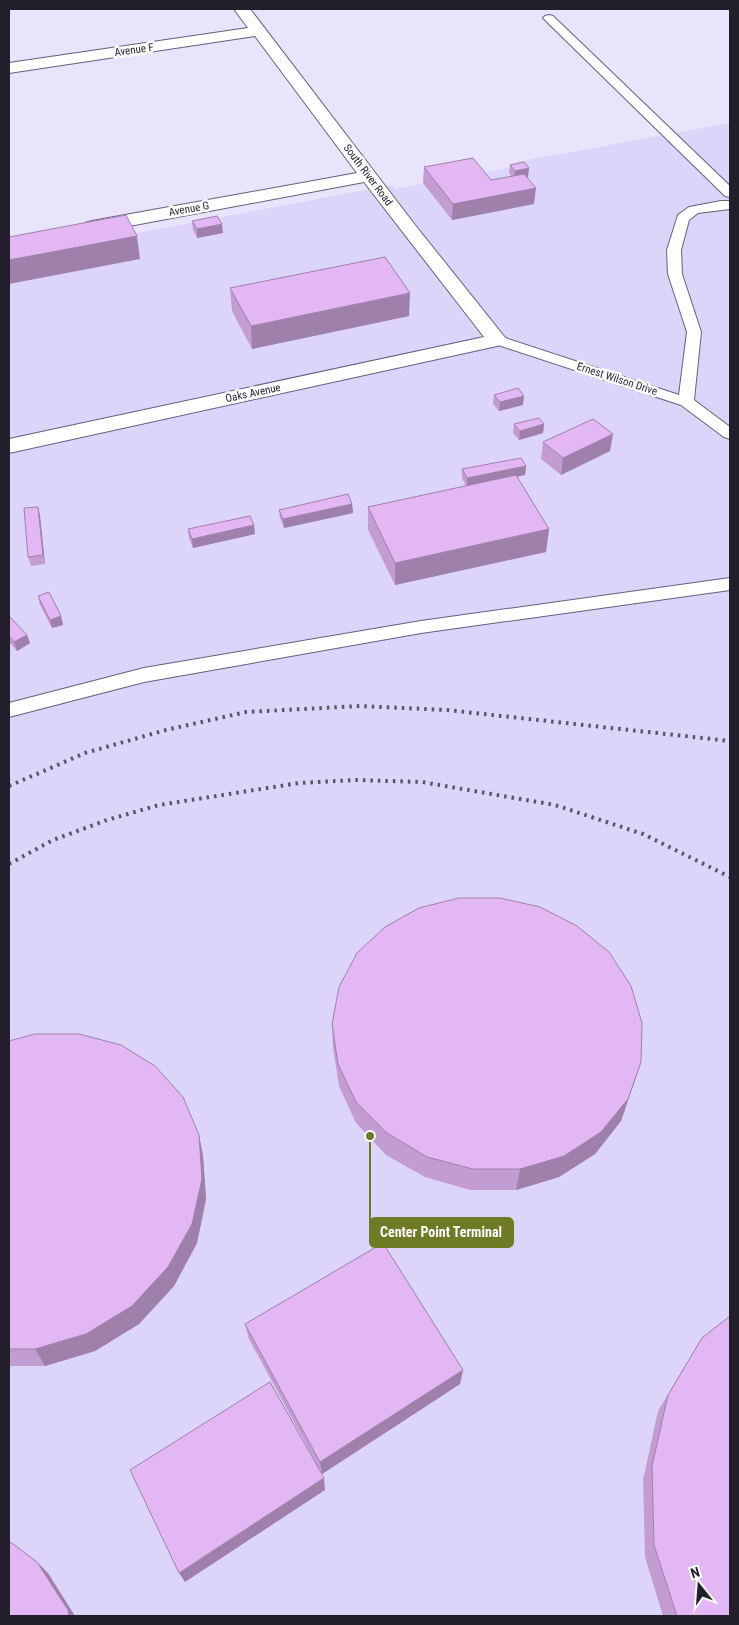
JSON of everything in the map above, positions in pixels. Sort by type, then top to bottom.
[{"type":"street","name":"South River Road","points":[[242,9],[497,340]]},
{"type":"street","name":"Avenue F","points":[[9,68],[259,31]]},
{"type":"street","name":"Avenue G","points":[[77,230],[369,176]]},
{"type":"street","name":"Oaks Avenue","points":[[9,446],[497,340]]},
{"type":"lane","points":[[549,18],[730,193]]},
{"type":"lane","points":[[686,402],[694,332],[675,274],[674,250],[683,218],[694,210],[730,205]]},
{"type":"lane","name":"Ernest Wilson Drive","points":[[497,340],[686,402],[730,434]]},
{"type":"lane","points":[[9,710],[144,674],[421,627],[730,584]]},
{"type":"shaded area","points":[[730,123],[730,1616],[9,1616],[9,257],[392,185],[395,189],[519,166],[517,162]]},
{"type":"building","points":[[473,158],[491,180],[524,174],[536,188],[453,204],[424,167]]},
{"type":"building","points":[[524,162],[529,168],[515,171],[510,165]]},
{"type":"building","points":[[126,215],[137,236],[9,260],[9,237]]},
{"type":"building","points":[[217,216],[222,224],[197,229],[192,221]]},
{"type":"building","points":[[385,257],[410,293],[251,326],[230,288]]},
{"type":"building","points":[[518,388],[524,396],[500,402],[494,395]]},
{"type":"building","points":[[539,418],[544,424],[520,431],[514,424]]},
{"type":"building","points":[[593,419],[613,434],[563,458],[543,442]]},
{"type":"building","points":[[521,458],[526,466],[467,478],[462,469]]},
{"type":"building","points":[[516,475],[549,529],[395,563],[368,507]]},
{"type":"building","points":[[348,494],[352,504],[283,519],[279,510]]},
{"type":"building","points":[[38,507],[43,555],[28,557],[24,508]]},
{"type":"building","points":[[250,516],[254,525],[192,539],[188,529]]},
{"type":"building","points":[[49,592],[61,616],[50,620],[38,596]]},
{"type":"building","points":[[9,616],[27,635],[14,642],[9,636]]},
{"type":"building","points":[[459,898],[500,898],[540,907],[577,926],[609,952],[631,986],[642,1023],[641,1062],[628,1099],[601,1132],[564,1156],[520,1169],[473,1169],[427,1157],[387,1133],[356,1102],[338,1064],[332,1024],[339,987],[357,953],[385,927],[419,908]]},
{"type":"building","points":[[35,1034],[79,1034],[121,1045],[155,1066],[183,1097],[199,1135],[202,1179],[192,1224],[168,1267],[132,1306],[86,1334],[35,1349],[9,1349],[9,1041]]},
{"type":"building","points":[[383,1243],[463,1370],[320,1462],[245,1324]]},
{"type":"building","points":[[730,1316],[730,1616],[677,1616],[654,1545],[652,1466],[668,1395],[702,1338]]},
{"type":"building","points":[[270,1382],[324,1478],[179,1573],[130,1470]]},
{"type":"building","points":[[9,1541],[37,1562],[68,1610],[69,1616],[9,1616]]},
{"type":"railway","points":[[9,786],[85,753],[166,730],[246,712],[360,706],[447,710],[730,741]]},
{"type":"railway","points":[[9,864],[53,840],[107,820],[159,805],[299,783],[356,780],[422,782],[555,805],[643,834],[730,877]]},
{"type":"place","name":"Center Point Terminal","points":[[370,1136]]}]
